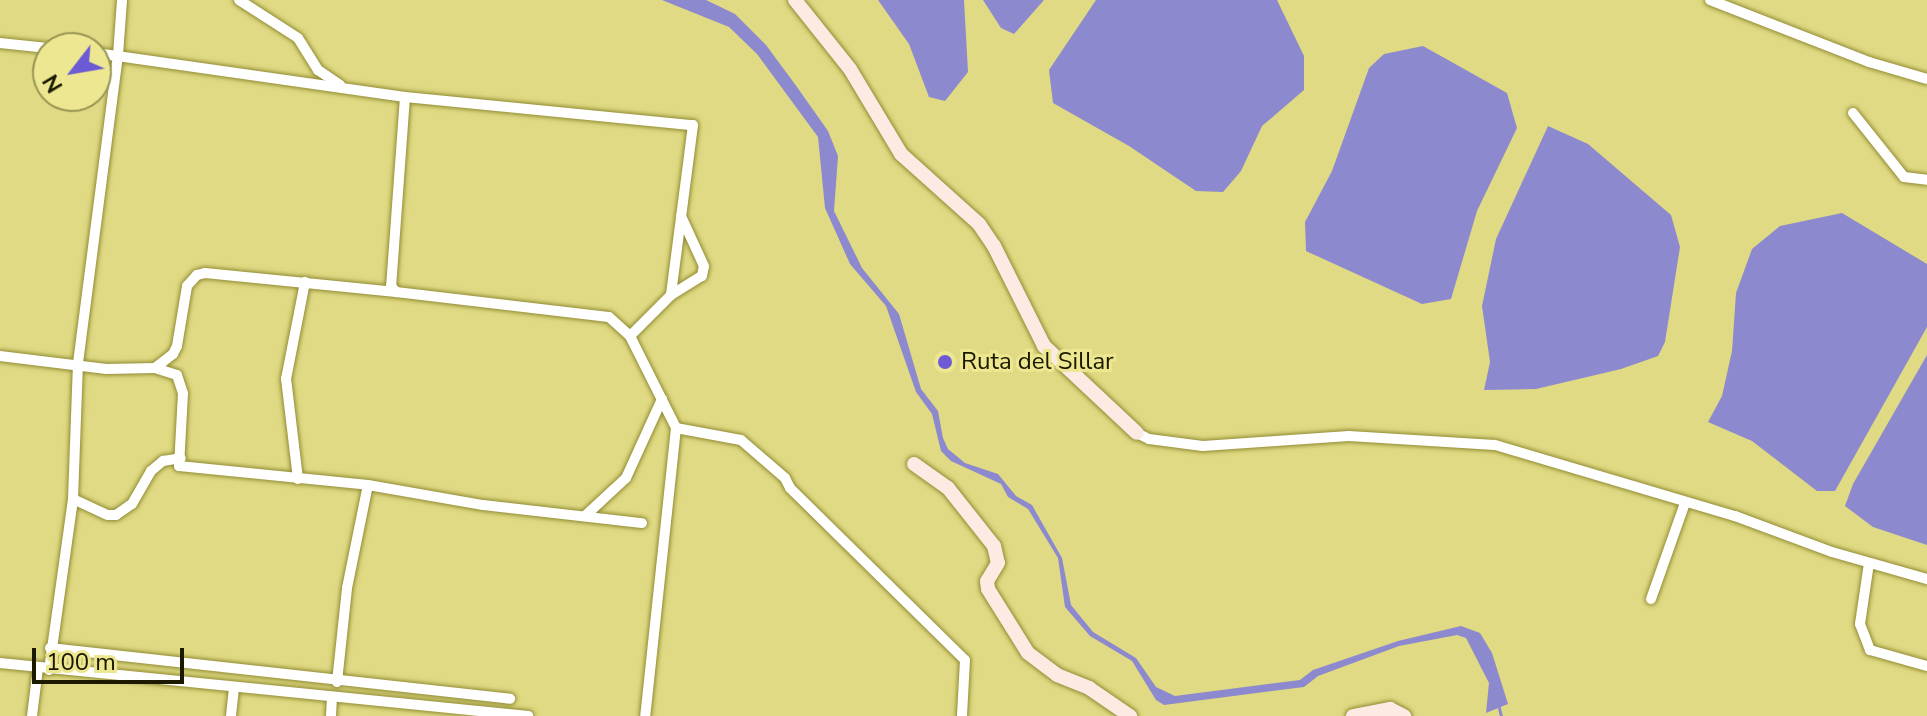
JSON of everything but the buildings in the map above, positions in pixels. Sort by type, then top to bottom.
[{"type":"street","points":[[32,716],[50,648],[73,499],[78,363],[118,55],[122,0]]},
{"type":"street","points":[[239,0],[298,38],[318,70],[342,86]]},
{"type":"street","points":[[795,0],[850,69],[901,154],[979,224],[994,246],[1044,346],[1137,433],[1149,439],[1203,446],[1349,436],[1495,445],[1735,516],[1869,563],[1927,579]]},
{"type":"street","points":[[1710,0],[1869,62],[1927,79]]},
{"type":"street","points":[[0,43],[32,46]]},
{"type":"street","points":[[112,54],[405,97],[693,125],[671,295]]},
{"type":"street","points":[[396,292],[389,273],[405,97]]},
{"type":"street","points":[[1853,113],[1904,177],[1927,180]]},
{"type":"street","points":[[630,336],[671,295],[702,276],[704,266],[680,214]]},
{"type":"street","points":[[155,368],[173,354],[177,346],[190,279],[205,273],[609,317],[630,336],[676,428],[645,716]]},
{"type":"street","points":[[298,479],[286,379],[305,282]]},
{"type":"street","points":[[0,356],[78,363],[106,369],[155,368],[177,375],[180,382],[179,466],[368,485],[483,505],[642,523]]},
{"type":"street","points":[[585,516],[626,478],[662,399]]},
{"type":"street","points":[[676,428],[741,440],[785,478],[790,488],[965,660],[962,716]]},
{"type":"street","points":[[73,499],[108,515],[116,515],[132,504],[151,471],[163,461],[181,458]]},
{"type":"street","points":[[914,464],[948,488],[994,546],[998,563],[987,581],[988,589],[1028,653],[1057,675],[1089,688],[1130,716]]},
{"type":"street","points":[[337,682],[347,588],[368,485]]},
{"type":"street","points":[[1651,599],[1685,503]]},
{"type":"street","points":[[1869,563],[1860,624],[1870,650],[1927,666]]},
{"type":"street","points":[[50,648],[510,699]]},
{"type":"street","points":[[0,663],[332,698],[423,712],[528,716]]},
{"type":"street","points":[[231,716],[234,688]]},
{"type":"street","points":[[331,716],[332,698]]},
{"type":"street","points":[[1353,716],[1377,709],[1390,709],[1404,716]]},
{"type":"shaded area","points":[[662,0],[706,0],[735,14],[766,45],[797,87],[828,131],[838,156],[834,211],[862,268],[899,314],[921,389],[938,411],[948,449],[965,463],[998,474],[1016,496],[1032,505],[1062,558],[1071,605],[1093,632],[1136,658],[1156,687],[1175,696],[1300,680],[1313,670],[1398,641],[1461,626],[1480,633],[1492,653],[1508,704],[1486,713],[1489,683],[1466,638],[1457,635],[1399,646],[1318,676],[1304,687],[1164,705],[1156,700],[1132,661],[1090,636],[1065,607],[1058,558],[1028,509],[1008,497],[1001,484],[951,461],[941,451],[932,414],[916,392],[886,306],[850,264],[825,208],[818,137],[757,54],[729,27]]},
{"type":"shaded area","points":[[878,0],[964,0],[968,72],[945,101],[929,97],[909,44]]},
{"type":"shaded area","points":[[983,0],[1044,0],[1014,34],[1001,28]]},
{"type":"shaded area","points":[[1096,0],[1277,0],[1304,56],[1304,90],[1262,126],[1241,171],[1223,192],[1196,191],[1129,146],[1053,103],[1049,70]]},
{"type":"shaded area","points":[[1423,46],[1507,93],[1517,128],[1477,211],[1451,299],[1422,304],[1306,251],[1305,222],[1332,171],[1369,68],[1384,54]]},
{"type":"shaded area","points":[[1548,126],[1588,144],[1671,215],[1680,247],[1665,342],[1658,356],[1621,369],[1536,389],[1484,390],[1490,362],[1482,306],[1496,239]]},
{"type":"shaded area","points":[[1842,213],[1927,264],[1927,327],[1835,491],[1817,491],[1752,441],[1708,422],[1722,396],[1732,351],[1736,293],[1752,249],[1780,226]]},
{"type":"shaded area","points":[[1927,355],[1927,545],[1873,527],[1845,506],[1853,484]]},
{"type":"waterway","points":[[1498,704],[1501,716]]},
{"type":"place","name":"Ruta del Sillar","points":[[945,362]]}]
